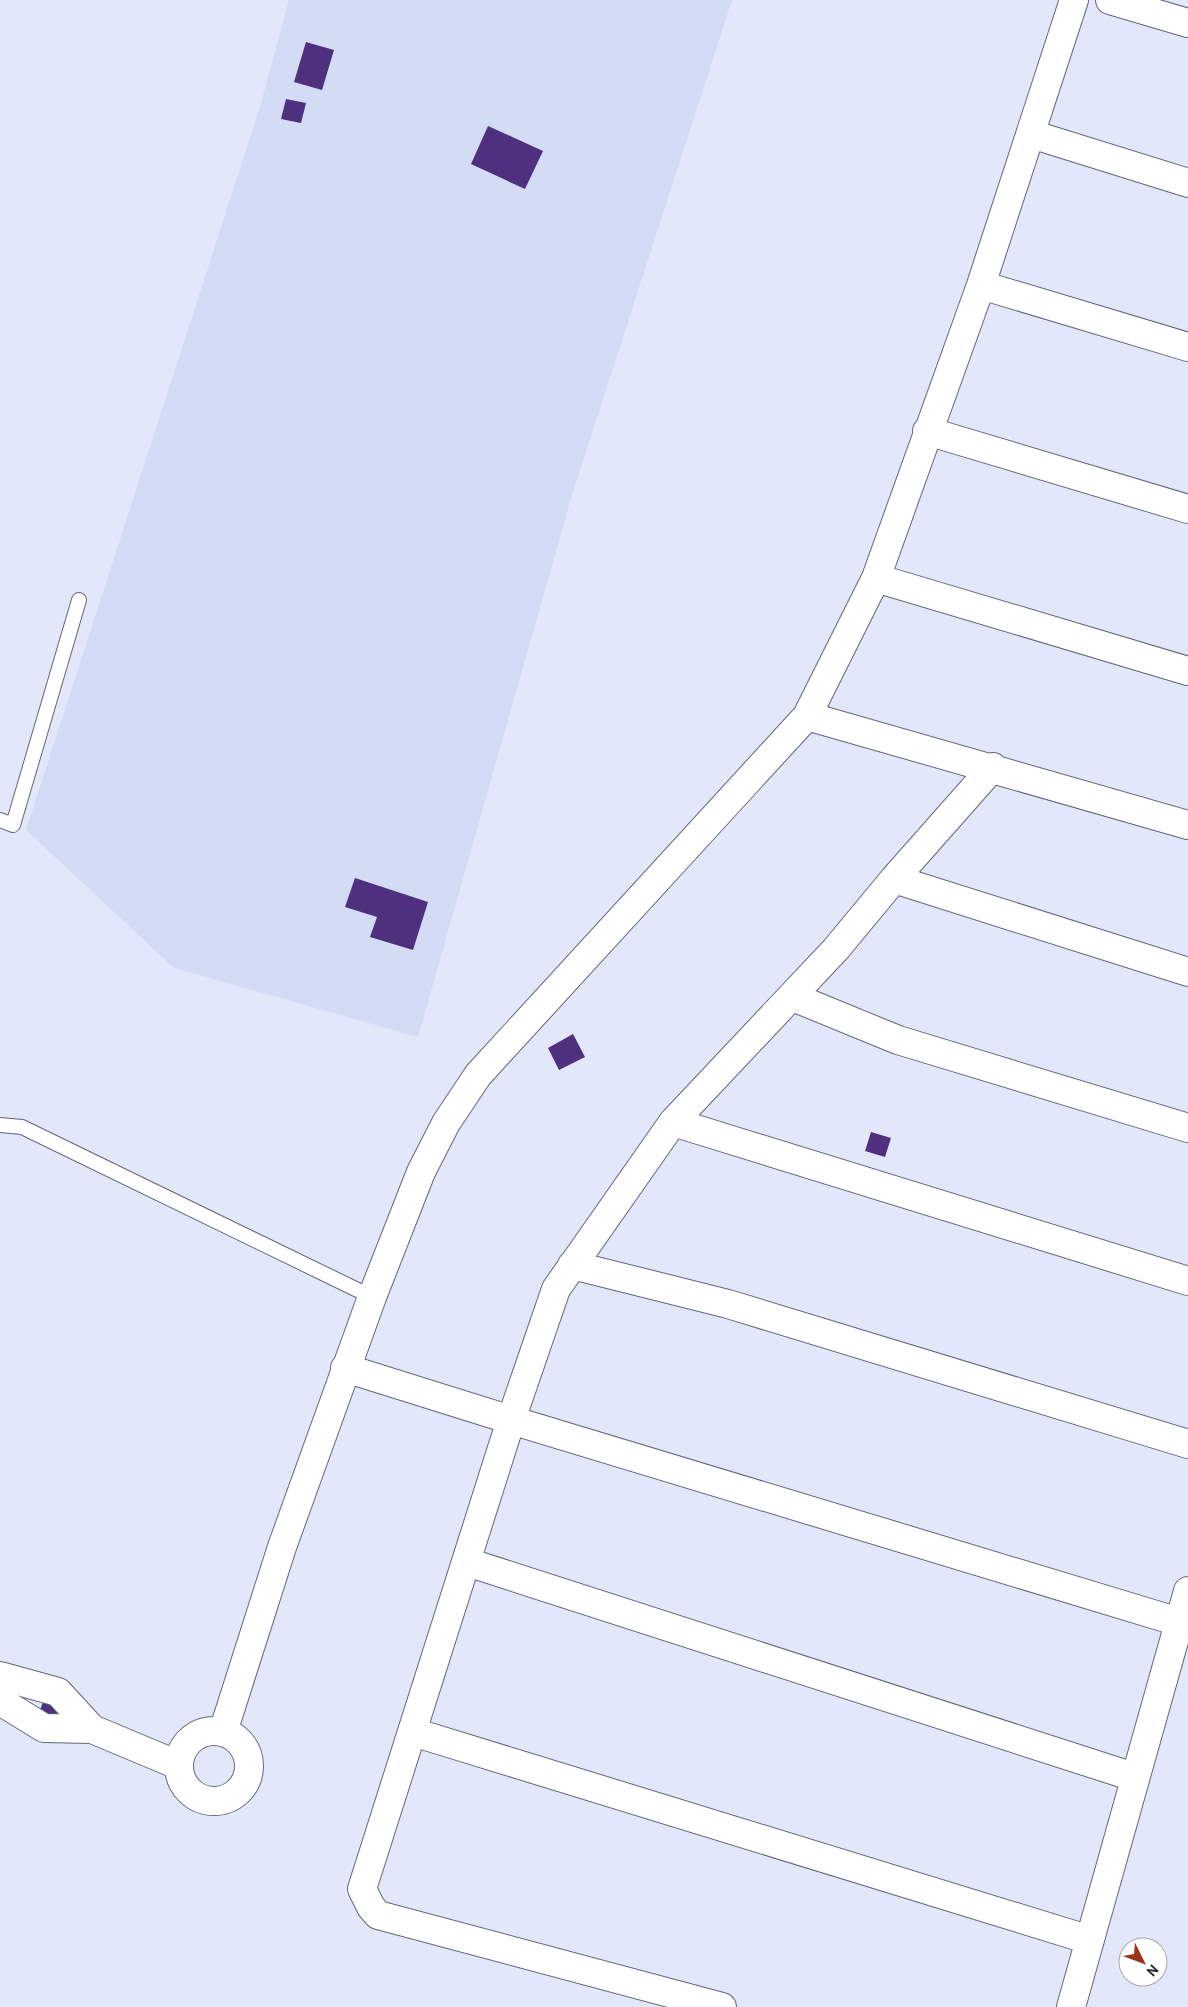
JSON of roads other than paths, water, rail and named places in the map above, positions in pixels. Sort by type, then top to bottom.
[{"type":"street","points":[[222,1732],[282,1547],[345,1368],[421,1172],[446,1123],[478,1075],[807,716],[876,578],[982,285],[1074,0]]},
{"type":"street","points":[[1110,0],[1188,23]]},
{"type":"street","points":[[1031,134],[1188,183]]},
{"type":"street","points":[[982,285],[1188,347]]},
{"type":"street","points":[[928,431],[1188,509]]},
{"type":"street","points":[[876,578],[1188,671]]},
{"type":"street","points":[[807,716],[993,767],[1188,825]]},
{"type":"street","points":[[722,2007],[378,1915],[371,1907],[362,1889],[467,1562],[510,1420],[556,1289],[673,1122],[793,997],[993,767]]},
{"type":"street","points":[[894,879],[1188,972]]},
{"type":"street","points":[[793,997],[898,1040],[1188,1128]]},
{"type":"street","points":[[673,1122],[1188,1281]]},
{"type":"street","points":[[572,1265],[728,1304],[1188,1444]]},
{"type":"street","points":[[345,1368],[510,1420],[1179,1622]]},
{"type":"street","points":[[467,1562],[1134,1777]]},
{"type":"street","points":[[1071,2007],[1134,1777],[1188,1591]]},
{"type":"street","points":[[0,1676],[58,1692],[92,1729]]},
{"type":"street","points":[[0,1701],[44,1728],[92,1729],[178,1766]]},
{"type":"street","points":[[210,1730],[222,1732],[233,1736],[242,1744],[247,1754],[249,1766],[241,1788],[232,1796],[214,1801],[196,1797],[186,1789],[180,1778],[178,1766],[180,1753],[188,1742],[198,1734],[210,1730]]},
{"type":"street","points":[[413,1732],[1090,1940]]},
{"type":"lane","points":[[0,820],[13,824],[79,600]]},
{"type":"lane","points":[[0,1125],[22,1126],[372,1297]]}]
